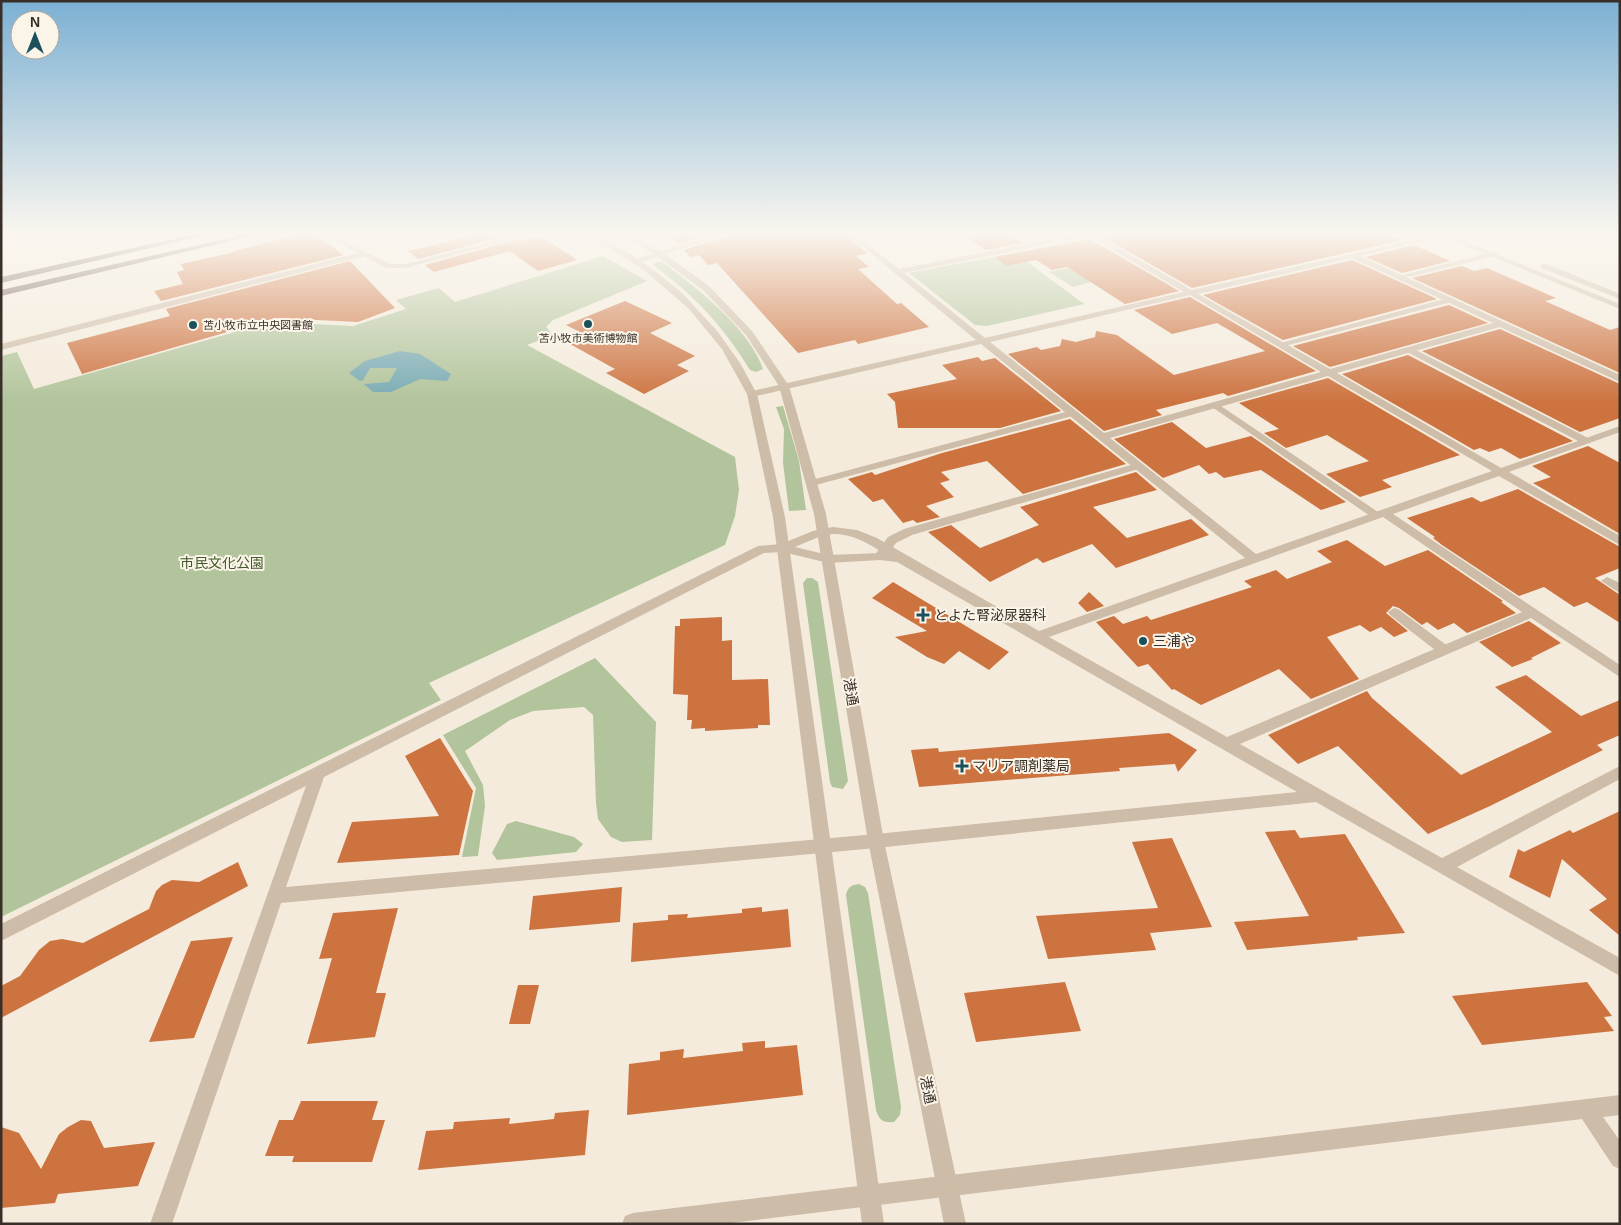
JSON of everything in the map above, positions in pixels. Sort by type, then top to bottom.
[{"type":"highway","points":[[1,293],[18,289]]},
{"type":"street","points":[[1,347],[227,289]]},
{"type":"street","points":[[673,289],[712,326],[745,378],[752,394],[783,548],[872,1224]]},
{"type":"street","name":"港通","points":[[707,289],[749,333],[784,386],[812,483],[828,559],[876,841],[955,1224]]},
{"type":"street","points":[[919,289],[1254,559]]},
{"type":"street","points":[[1186,289],[1620,541]]},
{"type":"street","points":[[752,394],[1203,289]]},
{"type":"street","points":[[1425,289],[1620,380]]},
{"type":"street","points":[[1580,289],[1620,307]]},
{"type":"street","points":[[1601,289],[1620,297]]},
{"type":"street","points":[[1281,344],[1448,300]]},
{"type":"street","points":[[1103,437],[1500,324]]},
{"type":"street","points":[[1410,350],[1586,441]]},
{"type":"street","points":[[1215,405],[1620,672]]},
{"type":"street","points":[[812,483],[1073,413]]},
{"type":"street","points":[[1039,636],[1620,429]]},
{"type":"street","points":[[882,552],[892,540],[908,532],[1138,466]]},
{"type":"street","points":[[783,548],[823,532],[850,532],[872,539],[882,552]]},
{"type":"street","points":[[1,933],[762,549],[783,548],[828,559],[882,552],[900,558],[1620,968]]},
{"type":"street","points":[[1607,581],[1620,589]]},
{"type":"street","points":[[1394,612],[1444,650]]},
{"type":"street","points":[[1226,744],[1532,613]]},
{"type":"street","points":[[1441,867],[1620,772]]},
{"type":"street","points":[[161,1224],[318,773]]},
{"type":"street","points":[[275,896],[876,841],[1318,796]]},
{"type":"street","points":[[633,1224],[1620,1106]]},
{"type":"street","points":[[1587,1110],[1620,1160]]},
{"type":"green space","name":"市民文化公園","points":[[435,289],[440,289],[455,302],[496,289],[627,289],[553,320],[546,327],[553,335],[527,345],[735,457],[739,490],[735,516],[725,545],[429,683],[441,700],[1,917],[1,356],[17,352],[34,389],[270,322],[353,326],[406,309],[396,300]]},
{"type":"green space","points":[[682,289],[696,289],[720,310],[746,338],[763,369],[756,372],[750,370],[730,340],[707,312]]},
{"type":"green space","points":[[930,289],[1064,289],[1084,304],[987,326],[975,325]]},
{"type":"green space","points":[[783,406],[799,461],[806,510],[789,511],[783,463],[784,429],[776,407]]},
{"type":"green space","points":[[807,578],[812,578],[818,582],[848,781],[843,789],[832,787],[830,782],[803,583]]},
{"type":"green space","points":[[595,658],[656,722],[652,840],[622,842],[611,837],[598,819],[593,715],[584,707],[533,711],[510,720],[465,751],[483,785],[485,806],[478,856],[462,857],[476,788],[443,735]]},
{"type":"green space","points":[[516,821],[574,837],[583,844],[576,852],[497,860],[492,853],[507,824]]},
{"type":"green space","points":[[859,884],[865,887],[868,893],[901,1107],[900,1115],[894,1122],[882,1120],[876,1110],[846,895],[850,887]]},
{"type":"water","points":[[400,351],[420,354],[451,374],[447,381],[420,379],[391,392],[373,392],[364,384],[389,382],[397,368],[370,368],[363,380],[360,381],[349,373],[365,361]]},
{"type":"building","points":[[162,289],[208,289],[161,301],[154,291]]},
{"type":"building","name":"苫小牧市立中央図書館","points":[[242,289],[377,289],[395,308],[358,322],[276,318],[82,374],[67,343],[170,316],[166,309]]},
{"type":"building","points":[[741,289],[880,289],[897,304],[901,303],[929,327],[858,344],[855,340],[798,353]]},
{"type":"building","points":[[1102,289],[1176,289],[1179,291],[1125,304]]},
{"type":"building","points":[[1228,289],[1416,289],[1437,299],[1283,340],[1203,295]]},
{"type":"building","points":[[1436,289],[1536,289],[1556,298],[1545,301],[1610,330],[1620,327],[1620,373]]},
{"type":"building","points":[[1190,297],[1316,371],[1228,396],[1223,393],[1156,410],[1162,415],[1104,431],[1008,354],[1037,347],[1041,350],[1060,346],[1062,339],[1076,342],[1095,337],[1096,331],[1117,335],[1174,375],[1265,351],[1217,323],[1172,334],[1134,310]]},
{"type":"building","points":[[625,301],[672,323],[650,333],[695,356],[677,365],[689,371],[644,394],[606,373],[615,369],[570,344],[588,336],[566,325]]},
{"type":"building","points":[[1449,305],[1488,323],[1330,367],[1293,346]]},
{"type":"building","points":[[1500,329],[1620,384],[1620,418],[1580,432],[1422,351]]},
{"type":"building","points":[[1408,355],[1573,441],[1520,459],[1501,448],[1489,452],[1480,448],[1474,450],[1342,374]]},
{"type":"building","points":[[978,357],[982,361],[995,358],[1061,411],[1000,428],[898,428],[895,402],[887,394],[957,379],[942,365]]},
{"type":"building","points":[[1328,378],[1460,455],[1382,480],[1392,487],[1360,497],[1326,474],[1369,461],[1327,435],[1286,448],[1264,433],[1279,429],[1239,403]]},
{"type":"building","points":[[1070,419],[1126,464],[1023,494],[987,461],[941,472],[950,480],[940,483],[954,497],[926,506],[940,517],[917,523],[913,520],[903,523],[883,499],[873,502],[848,479],[872,472],[875,475],[942,453]]},
{"type":"building","points":[[1172,422],[1206,448],[1251,436],[1346,502],[1321,510],[1261,470],[1224,478],[1216,472],[1209,474],[1199,465],[1163,478],[1114,439]]},
{"type":"building","points":[[1588,446],[1620,463],[1620,534],[1533,483],[1551,477],[1532,466]]},
{"type":"building","points":[[1136,472],[1157,490],[1093,507],[1127,538],[1191,519],[1209,535],[1116,568],[1092,544],[1043,563],[1037,558],[990,582],[928,532],[951,525],[980,548],[1039,525],[1020,507]]},
{"type":"building","points":[[1518,489],[1620,547],[1620,568],[1595,578],[1620,595],[1620,623],[1587,602],[1574,607],[1544,587],[1519,596],[1442,545],[1433,538],[1435,537],[1407,518],[1472,497],[1481,502]]},
{"type":"building","points":[[1347,540],[1385,566],[1428,550],[1503,601],[1501,602],[1516,613],[1467,633],[1454,623],[1438,630],[1427,622],[1422,625],[1399,608],[1393,606],[1386,613],[1408,631],[1394,637],[1381,627],[1370,632],[1360,625],[1327,637],[1359,679],[1311,699],[1279,669],[1201,705],[1174,689],[1172,690],[1148,664],[1138,667],[1096,622],[1114,616],[1123,624],[1147,616],[1151,620],[1252,587],[1244,581],[1276,570],[1287,579],[1332,562],[1317,551]]},
{"type":"building","name":"とよた腎泌尿器科","points":[[893,582],[1009,652],[989,670],[959,651],[944,664],[927,657],[895,637],[927,631],[872,598]]},
{"type":"building","points":[[1089,592],[1104,606],[1087,612],[1078,603]]},
{"type":"building","points":[[722,617],[722,641],[732,640],[732,680],[768,679],[770,725],[758,725],[758,728],[705,731],[705,728],[691,729],[692,720],[687,720],[688,695],[673,694],[675,626],[680,626],[680,619]]},
{"type":"building","points":[[1529,621],[1561,643],[1531,658],[1533,659],[1512,667],[1479,642]]},
{"type":"building","points":[[1526,675],[1581,716],[1620,700],[1620,735],[1597,745],[1603,750],[1490,806],[1428,834],[1338,746],[1298,764],[1268,735],[1367,691],[1372,698],[1461,775],[1552,732],[1495,687]]},
{"type":"building","points":[[1169,733],[1197,750],[1178,772],[1175,764],[1119,768],[1120,771],[919,787],[911,750],[938,748],[939,752]]},
{"type":"building","points":[[440,738],[473,791],[459,855],[337,863],[352,822],[439,816],[405,756]]},
{"type":"building","points":[[1620,811],[1620,936],[1589,910],[1607,899],[1562,859],[1550,898],[1509,877],[1518,849],[1524,852],[1570,830],[1573,833]]},
{"type":"building","points":[[1295,830],[1300,838],[1345,834],[1405,933],[1357,937],[1358,940],[1247,950],[1234,922],[1309,916],[1265,832]]},
{"type":"building","points":[[1172,838],[1212,927],[1150,933],[1156,950],[1048,959],[1036,916],[1158,908],[1132,842]]},
{"type":"building","points":[[238,862],[248,886],[1,1018],[1,986],[20,976],[39,950],[50,941],[62,939],[83,943],[149,909],[156,891],[162,885],[172,880],[199,882]]},
{"type":"building","points":[[622,887],[620,922],[529,930],[533,896]]},
{"type":"building","points":[[762,907],[762,912],[788,909],[791,947],[631,962],[633,923],[668,920],[668,915],[688,914],[687,918],[742,913],[742,909]]},
{"type":"building","points":[[398,908],[376,993],[386,993],[375,1037],[307,1044],[332,958],[319,959],[333,913]]},
{"type":"building","points":[[233,937],[194,1038],[149,1042],[191,941]]},
{"type":"building","points":[[1065,982],[1081,1031],[976,1042],[964,993]]},
{"type":"building","points":[[1587,982],[1612,1016],[1604,1017],[1614,1031],[1482,1045],[1452,996]]},
{"type":"building","points":[[518,985],[539,985],[530,1024],[509,1024]]},
{"type":"building","points":[[765,1041],[765,1048],[797,1045],[803,1095],[627,1115],[629,1064],[660,1060],[660,1052],[684,1049],[683,1058],[743,1051],[742,1043]]},
{"type":"building","points":[[301,1101],[378,1101],[372,1120],[385,1120],[372,1162],[292,1162],[294,1156],[265,1156],[279,1120],[293,1120]]},
{"type":"building","points":[[589,1110],[585,1155],[418,1170],[426,1131],[453,1129],[454,1122],[510,1118],[509,1124],[554,1119],[555,1113]]},
{"type":"building","points":[[81,1120],[91,1121],[104,1148],[155,1142],[138,1186],[58,1194],[55,1203],[1,1208],[1,1127],[19,1133],[41,1169],[59,1134]]},
{"type":"place","name":"苫小牧市美術博物館","points":[[588,324]]},
{"type":"place","name":"苫小牧市立中央図書館","points":[[193,325]]},
{"type":"place","name":"とよた腎泌尿器科","points":[[923,615]]},
{"type":"place","name":"三浦や","points":[[1143,641]]},
{"type":"place","name":"マリア調剤薬局","points":[[962,766]]}]
